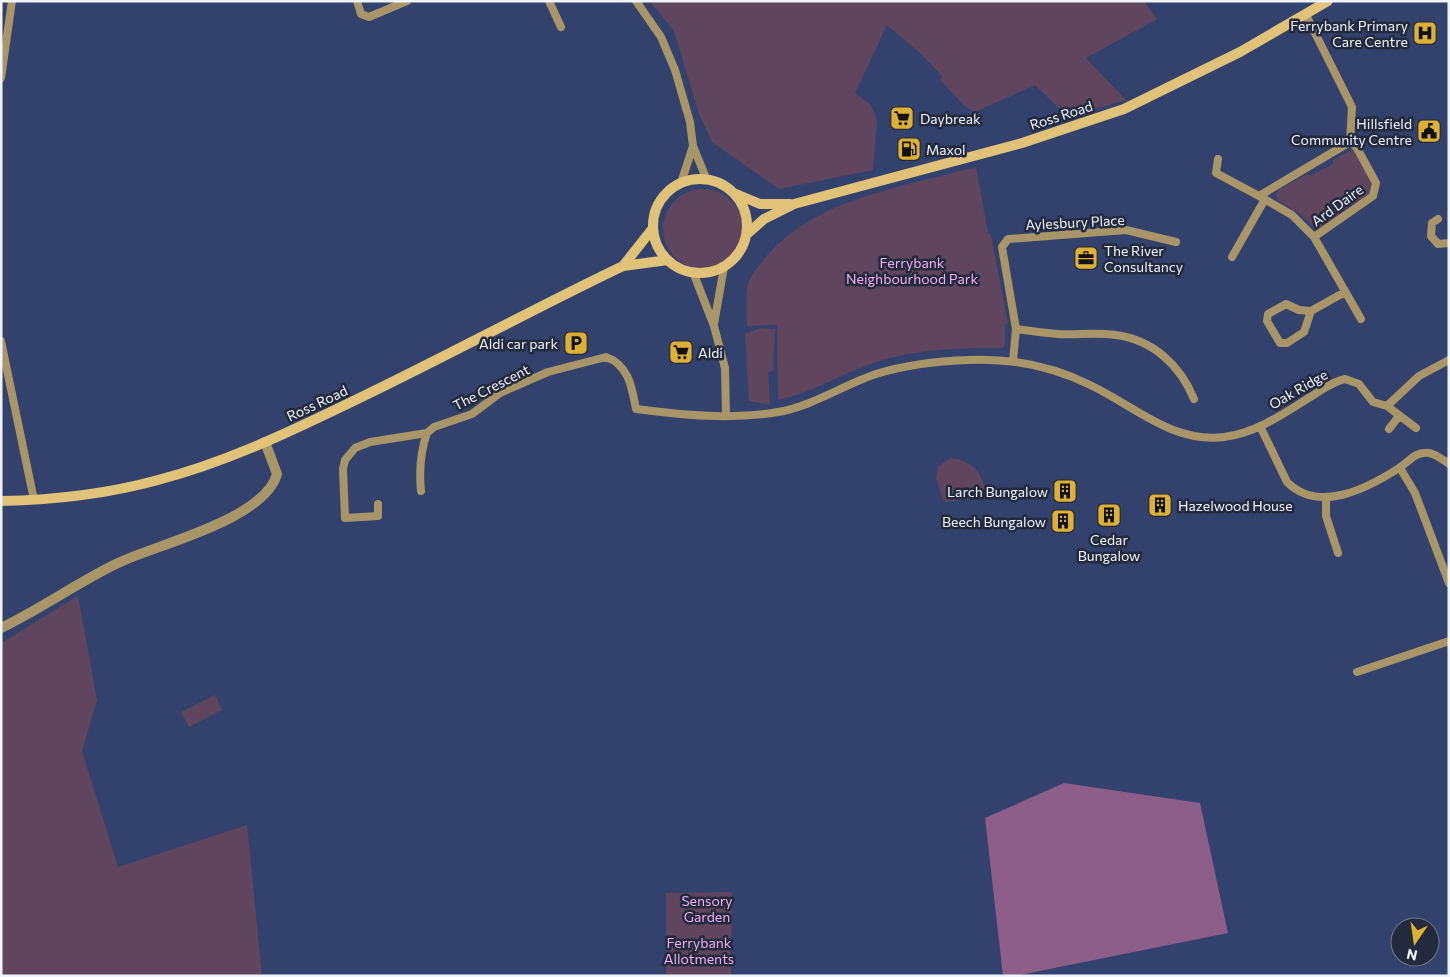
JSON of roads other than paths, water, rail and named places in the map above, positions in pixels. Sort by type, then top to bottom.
[{"type":"main road","name":"Ross Road","points":[[794,204],[996,150],[1092,120],[1192,77],[1306,16],[1322,3]]},
{"type":"main road","points":[[736,194],[746,213],[747,234],[741,250],[724,267],[706,273],[693,272],[678,267],[668,260],[658,247],[653,228],[655,212],[660,200],[673,187],[681,183],[688,180],[706,178],[723,184],[736,194],[760,204],[794,204]]},
{"type":"main road","points":[[747,234],[764,219],[794,204]]},
{"type":"main road","points":[[624,266],[653,228]]},
{"type":"main road","points":[[624,266],[668,260]]},
{"type":"main road","name":"Ross Road","points":[[1,501],[77,496],[158,480],[214,463],[265,442],[368,394],[624,266]]},
{"type":"street","points":[[1,78],[12,1]]},
{"type":"street","points":[[357,1],[361,14],[369,17],[407,1]]},
{"type":"street","points":[[550,1],[561,27]]},
{"type":"street","points":[[636,1],[661,37],[675,70],[690,122],[693,146],[706,178]]},
{"type":"street","points":[[1232,257],[1262,198],[1350,142],[1352,107],[1306,16]]},
{"type":"street","name":"Ard Daire","points":[[1314,237],[1373,196],[1376,190],[1376,183],[1358,148],[1350,142]]},
{"type":"street","points":[[681,183],[693,146]]},
{"type":"street","name":"Ard Daire","points":[[1218,159],[1216,173],[1292,215],[1314,237],[1361,319]]},
{"type":"street","points":[[1438,219],[1432,223],[1431,236],[1438,244],[1449,243]]},
{"type":"street","name":"Aylesbury Place","points":[[1016,329],[1002,253],[1002,247],[1008,239],[1126,230],[1176,242]]},
{"type":"street","points":[[714,326],[724,267]]},
{"type":"street","points":[[693,272],[714,326],[724,368],[726,415],[778,412],[802,406],[876,374],[918,365],[950,361],[1013,361],[1051,370],[1090,385],[1172,431],[1202,437],[1223,437],[1246,432],[1260,426]]},
{"type":"street","points":[[1311,311],[1286,304],[1268,314],[1267,321],[1280,343],[1287,343],[1304,332],[1311,311],[1345,292]]},
{"type":"street","points":[[1013,361],[1016,329],[1058,334],[1115,335],[1145,344],[1167,357],[1180,372],[1194,399]]},
{"type":"street","points":[[1,341],[34,500]]},
{"type":"street","name":"The Crescent","points":[[378,504],[378,516],[345,518],[343,469],[350,453],[370,442],[427,433],[434,427],[472,414],[508,390],[548,372],[597,358],[606,356],[614,359],[627,375],[632,385],[636,409],[682,415],[726,415]]},
{"type":"street","points":[[1387,406],[1419,376],[1449,360]]},
{"type":"street","name":"Oak Ridge","points":[[1326,499],[1303,493],[1294,489],[1287,482],[1260,426],[1345,378],[1359,384],[1373,402],[1387,406],[1416,428]]},
{"type":"street","points":[[1389,429],[1399,416]]},
{"type":"street","points":[[421,491],[422,448],[427,433]]},
{"type":"street","points":[[1,628],[119,562],[222,522],[254,503],[270,491],[277,474],[265,442]]},
{"type":"street","points":[[1338,553],[1326,516],[1326,499],[1360,488],[1400,468],[1413,456],[1421,453],[1430,452],[1449,464]]},
{"type":"street","points":[[1400,468],[1415,493],[1449,583]]},
{"type":"street","points":[[1357,672],[1449,641]]},
{"type":"place","name":"Ferrybank Primary Care Centre","points":[[1425,33]]},
{"type":"place","name":"Daybreak","points":[[902,118]]},
{"type":"place","name":"Hillsfield Community Centre","points":[[1429,131]]},
{"type":"place","name":"Maxol","points":[[909,149]]},
{"type":"place","name":"The River Consultancy","points":[[1086,258]]},
{"type":"place","name":"Aldi car park","points":[[576,343]]},
{"type":"place","name":"Aldi","points":[[681,352]]},
{"type":"place","name":"Larch Bungalow","points":[[1065,491]]},
{"type":"place","name":"Hazelwood House","points":[[1160,505]]},
{"type":"place","name":"Cedar Bungalow","points":[[1109,515]]},
{"type":"place","name":"Beech Bungalow","points":[[1063,521]]},
{"type":"park label","name":"Ferrybank Neighbourhood Park","points":[[912,270]]},
{"type":"park label","name":"Sensory Garden","points":[[707,908]]},
{"type":"park label","name":"Ferrybank Allotments","points":[[699,950]]}]
